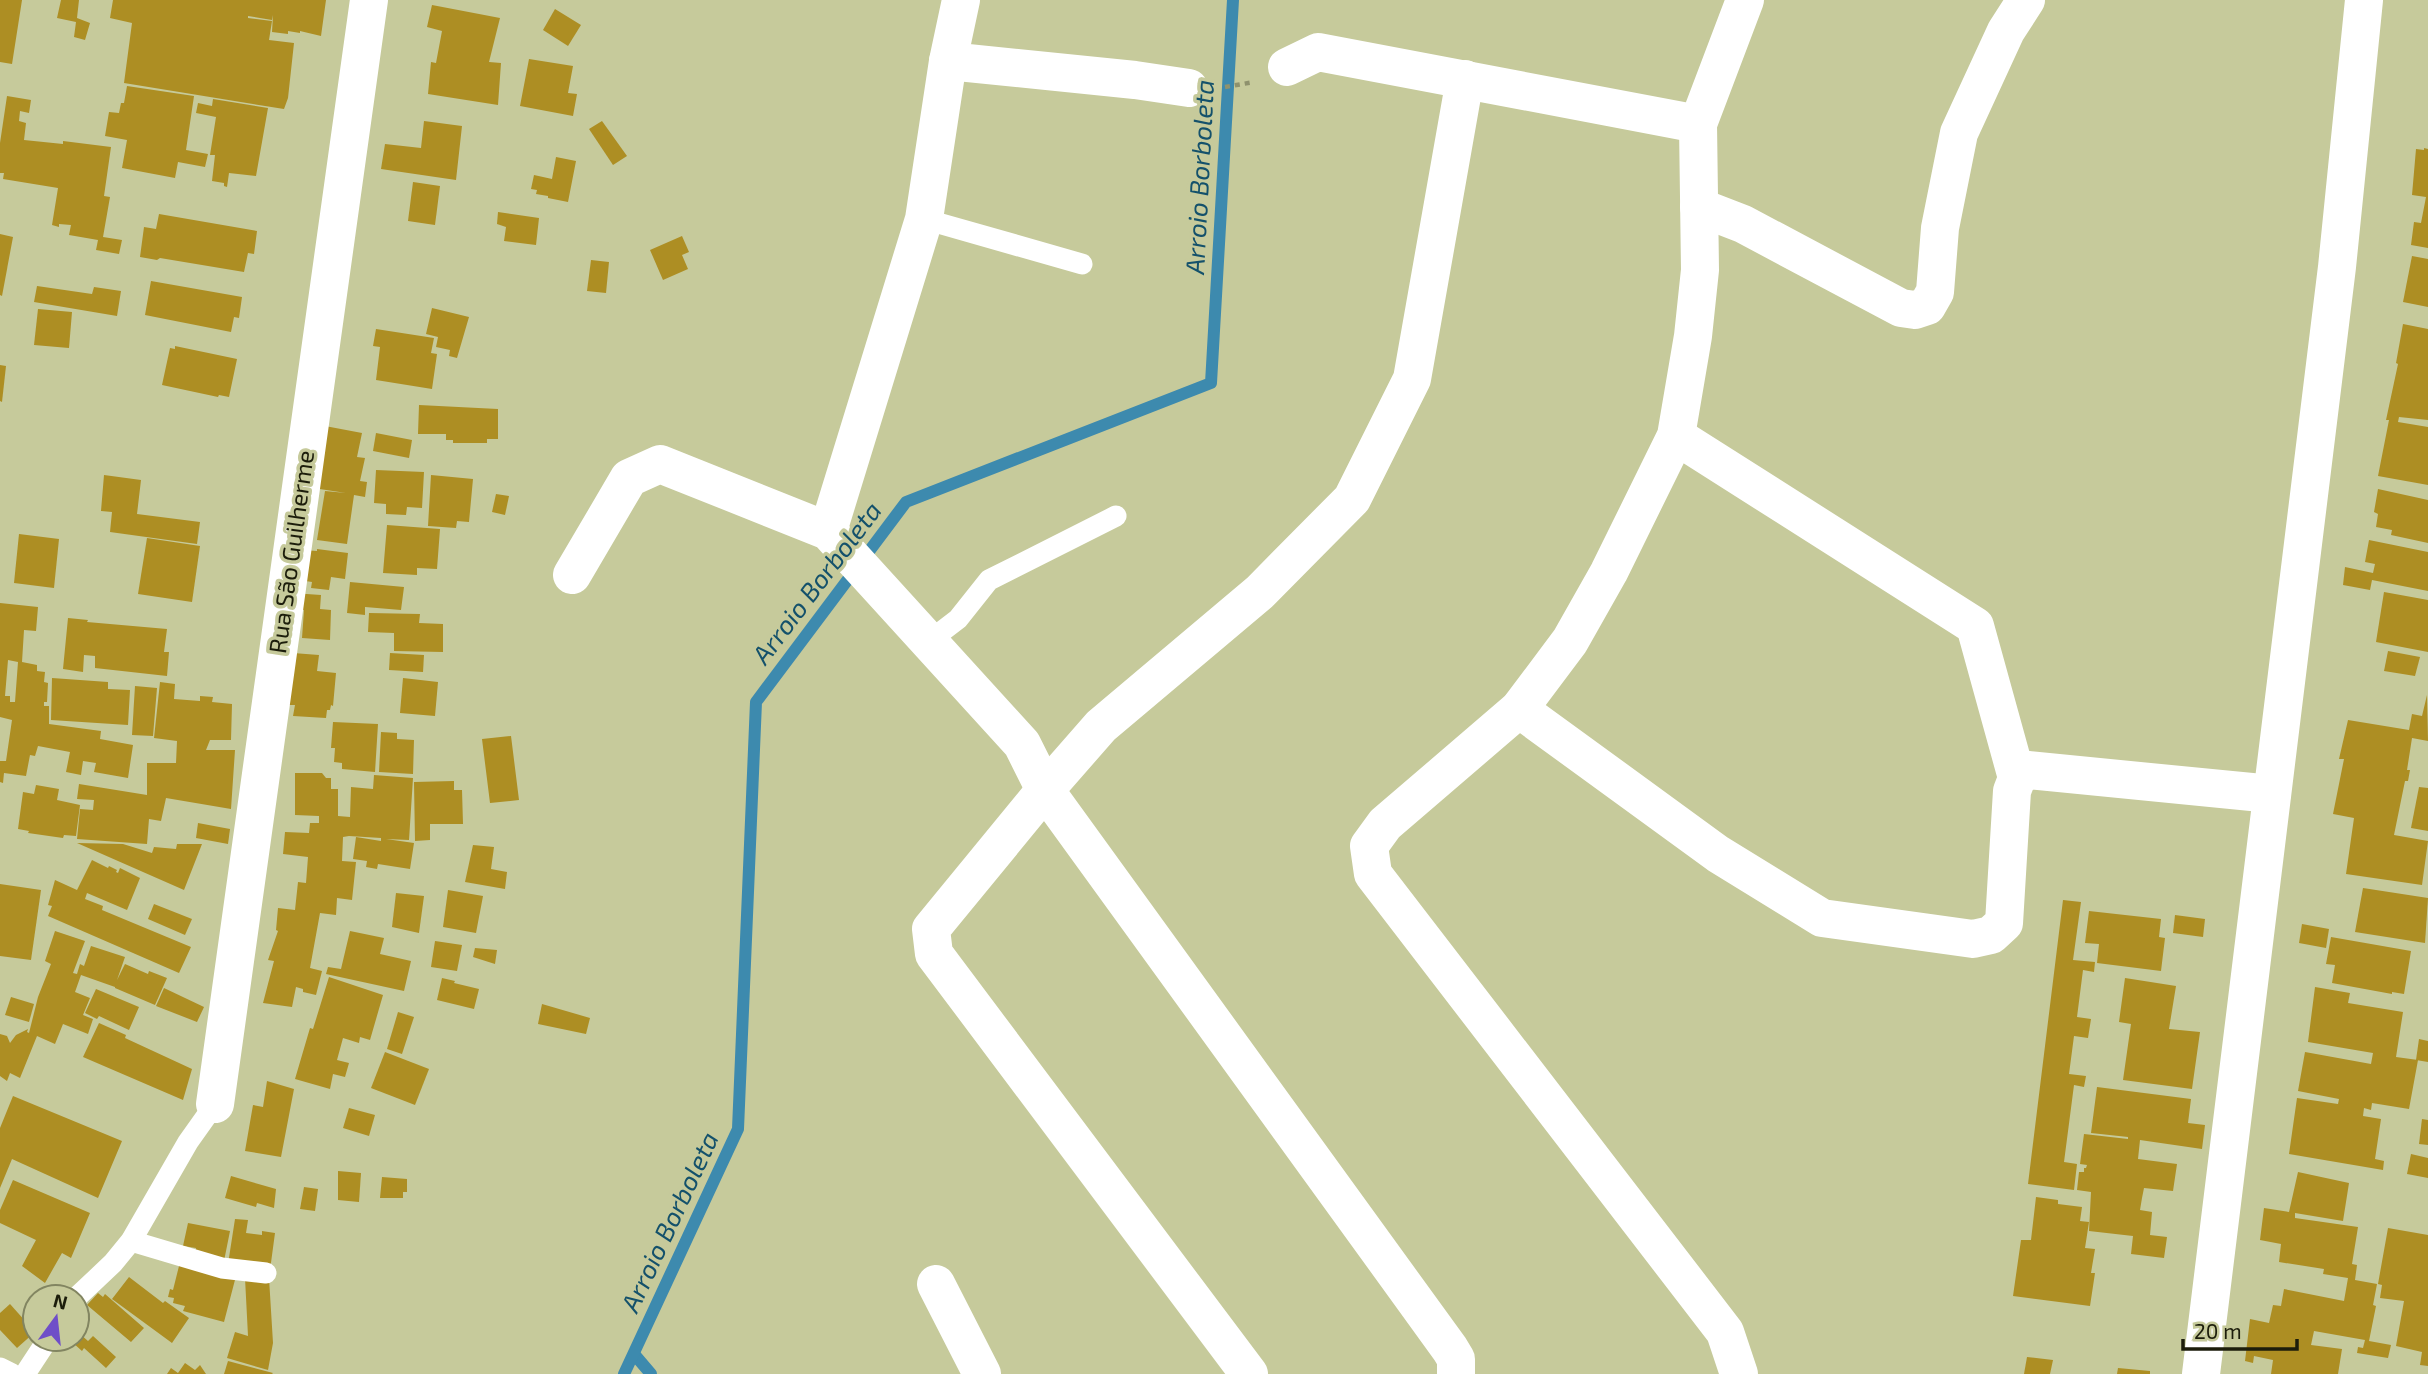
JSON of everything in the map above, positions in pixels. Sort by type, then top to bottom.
[{"type":"street","name":"Rua São Guilherme","points":[[215,1104],[369,0]]},
{"type":"street","points":[[828,531],[924,219],[948,61],[961,0]]},
{"type":"street","points":[[1739,1374],[1725,1332],[1373,874],[1369,846],[1385,824],[1519,709],[1577,629],[1609,572],[1676,436],[1693,336],[1700,270],[1698,124],[1745,0]]},
{"type":"street","points":[[1699,207],[1742,224],[1901,308],[1915,310],[1927,306],[1935,292],[1940,228],[1959,133],[2006,31],[2026,0]]},
{"type":"street","points":[[2201,1374],[2337,267],[2364,0]]},
{"type":"street","points":[[1287,67],[1318,52],[1698,124]]},
{"type":"street","points":[[948,61],[1189,88]]},
{"type":"street","points":[[1249,1374],[934,954],[931,929],[1101,726],[1260,592],[1352,499],[1412,379],[1465,79]]},
{"type":"street","points":[[1676,436],[1975,626],[2017,778]]},
{"type":"street","points":[[572,575],[629,478],[660,464],[828,531],[1022,744],[1045,790],[1450,1349],[1456,1359],[1456,1374]]},
{"type":"street","points":[[1519,709],[1718,854],[1822,918],[1973,939],[1991,935],[2004,923],[2012,791],[2017,778],[2028,770],[2272,794]]},
{"type":"street","points":[[936,1284],[982,1374]]},
{"type":"lane","points":[[924,219],[1082,264]]},
{"type":"lane","points":[[928,642],[958,619],[989,580],[1116,516]]},
{"type":"lane","points":[[91,1284],[131,1241],[188,1142],[215,1104]]},
{"type":"lane","points":[[131,1241],[222,1268],[266,1273]]},
{"type":"lane","points":[[25,1374],[39,1353]]},
{"type":"lane","points":[[0,1368],[12,1374]]},
{"type":"path","points":[[1189,88],[1224,87],[1257,81],[1287,67]]},
{"type":"building","points":[[0,0],[22,0],[12,64],[0,62]]},
{"type":"building","points":[[61,0],[79,0],[77,18],[90,23],[85,40],[74,37],[76,22],[57,18]]},
{"type":"building","points":[[113,0],[326,0],[321,36],[300,31],[288,31],[288,34],[272,32],[273,15],[272,20],[248,16],[272,21],[269,40],[294,43],[288,98],[284,109],[124,83],[132,23],[110,18]]},
{"type":"building","points":[[432,5],[500,18],[489,62],[501,63],[498,105],[428,94],[431,62],[436,63],[442,31],[427,27]]},
{"type":"building","points":[[555,9],[581,25],[568,46],[543,30]]},
{"type":"building","points":[[529,59],[573,66],[568,93],[577,94],[573,116],[520,106]]},
{"type":"building","points":[[127,86],[194,96],[186,150],[208,154],[205,167],[178,162],[175,178],[122,168],[127,140],[105,136],[109,112],[119,113]]},
{"type":"building","points":[[7,96],[31,100],[29,113],[20,111],[19,121],[26,123],[24,140],[63,144],[63,141],[111,147],[104,196],[110,197],[103,237],[122,240],[119,254],[96,250],[98,240],[69,235],[71,225],[52,225],[58,188],[3,179],[4,173],[0,173],[0,143]]},
{"type":"building","points":[[213,99],[268,108],[256,176],[229,173],[227,187],[224,183],[212,181],[215,155],[210,155],[216,117],[196,113],[198,103],[212,106]]},
{"type":"building","points":[[424,121],[462,126],[456,180],[381,169],[385,144],[421,148]]},
{"type":"building","points":[[602,121],[627,156],[613,165],[589,129]]},
{"type":"building","points":[[2416,149],[2428,149],[2428,248],[2411,245],[2414,222],[2421,223],[2426,197],[2412,195]]},
{"type":"building","points":[[556,157],[576,161],[568,202],[536,194],[537,190],[531,189],[534,175],[552,179]]},
{"type":"building","points":[[413,182],[440,186],[435,225],[408,221]]},
{"type":"building","points":[[498,212],[539,218],[536,245],[504,241],[506,227],[497,224]]},
{"type":"building","points":[[159,214],[257,231],[254,254],[248,253],[244,272],[140,257],[144,227],[156,229]]},
{"type":"building","points":[[0,234],[13,237],[2,296],[0,295]]},
{"type":"building","points":[[682,236],[689,252],[682,255],[688,269],[663,280],[650,250]]},
{"type":"building","points":[[2412,256],[2428,259],[2428,307],[2403,302]]},
{"type":"building","points":[[591,260],[609,262],[606,293],[587,291]]},
{"type":"building","points":[[151,281],[242,297],[239,318],[234,317],[231,332],[145,315]]},
{"type":"building","points":[[37,286],[92,294],[94,287],[121,291],[117,316],[34,302]]},
{"type":"building","points":[[432,308],[469,317],[457,358],[449,356],[450,350],[436,347],[438,337],[426,334]]},
{"type":"building","points":[[38,309],[72,312],[69,348],[34,345]]},
{"type":"building","points":[[2403,324],[2428,329],[2428,420],[2399,417],[2398,422],[2428,427],[2428,485],[2378,476]]},
{"type":"building","points":[[376,329],[434,338],[431,353],[437,354],[432,389],[376,380],[380,347],[373,346]]},
{"type":"building","points":[[175,346],[237,359],[229,397],[162,385],[170,348],[175,349]]},
{"type":"building","points":[[0,365],[6,366],[2,402],[0,401]]},
{"type":"building","points":[[419,405],[498,409],[498,439],[487,439],[487,443],[453,443],[453,440],[446,440],[446,434],[418,434]]},
{"type":"building","points":[[325,426],[362,433],[357,457],[365,458],[360,481],[367,482],[365,497],[354,495],[347,544],[317,540],[325,491],[346,493],[313,488]]},
{"type":"building","points":[[376,433],[412,440],[409,458],[373,451]]},
{"type":"building","points":[[376,470],[424,472],[422,508],[407,507],[406,515],[386,514],[386,504],[374,503]]},
{"type":"building","points":[[104,475],[141,480],[137,514],[200,522],[197,544],[110,532],[112,512],[101,511]]},
{"type":"building","points":[[431,475],[473,479],[469,522],[457,521],[456,528],[428,526]]},
{"type":"building","points":[[2378,489],[2428,500],[2428,543],[2391,535],[2392,530],[2376,527],[2378,514],[2374,512]]},
{"type":"building","points":[[496,494],[509,496],[505,515],[492,512]]},
{"type":"building","points":[[387,525],[440,529],[437,569],[417,568],[417,575],[383,573]]},
{"type":"building","points":[[19,534],[59,539],[54,588],[14,583]]},
{"type":"building","points":[[147,538],[200,546],[192,602],[138,594]]},
{"type":"building","points":[[2369,540],[2428,552],[2428,591],[2372,580],[2370,590],[2343,585],[2345,567],[2373,573],[2375,564],[2365,562]]},
{"type":"building","points":[[303,550],[348,553],[345,579],[331,577],[329,590],[311,588],[312,582],[299,580]]},
{"type":"building","points":[[350,582],[404,587],[401,610],[365,607],[365,615],[347,613]]},
{"type":"building","points":[[2384,592],[2428,600],[2428,652],[2376,642]]},
{"type":"building","points":[[292,593],[321,595],[320,609],[331,610],[330,640],[302,638],[304,610],[291,608]]},
{"type":"building","points":[[0,603],[38,607],[36,631],[24,630],[22,662],[37,665],[37,671],[45,672],[44,682],[48,683],[47,702],[44,702],[44,706],[49,706],[49,724],[101,731],[100,739],[133,745],[128,778],[94,772],[96,763],[83,761],[81,775],[66,772],[70,752],[38,746],[35,756],[30,755],[26,776],[4,773],[3,783],[0,782],[0,761],[6,761],[12,720],[0,717]],"holes":[[[8,660],[18,662],[15,702],[10,702],[10,696],[5,696]]]},
{"type":"building","points":[[369,613],[420,614],[419,623],[443,624],[443,652],[394,651],[394,633],[368,632]]},
{"type":"building","points":[[68,618],[167,629],[164,652],[169,652],[167,676],[95,668],[95,656],[84,655],[83,672],[63,669]]},
{"type":"building","points":[[2388,651],[2420,657],[2415,676],[2384,671]]},
{"type":"building","points":[[293,653],[319,655],[317,671],[336,673],[333,706],[327,710],[326,718],[293,716],[295,705],[287,705]]},
{"type":"building","points":[[390,653],[424,655],[423,672],[389,670]]},
{"type":"building","points":[[52,678],[108,682],[108,689],[130,690],[128,725],[51,720]]},
{"type":"building","points":[[403,678],[438,682],[435,716],[400,713]]},
{"type":"building","points":[[160,682],[175,684],[174,699],[200,701],[200,696],[213,697],[212,702],[232,704],[231,740],[210,740],[206,750],[235,750],[231,809],[166,798],[161,821],[149,819],[147,844],[77,839],[80,809],[93,810],[94,800],[77,799],[79,784],[147,795],[147,763],[176,763],[177,741],[154,738]]},
{"type":"building","points":[[135,686],[157,688],[153,736],[132,735]]},
{"type":"building","points":[[2427,695],[2428,741],[2412,738],[2408,781],[2405,781],[2394,835],[2428,841],[2422,885],[2346,874],[2354,818],[2333,814],[2344,759],[2339,759],[2348,720],[2409,730],[2412,714],[2422,716]]},
{"type":"building","points":[[333,722],[378,724],[375,772],[342,769],[342,763],[334,762],[335,748],[331,748]]},
{"type":"building","points":[[381,732],[397,733],[397,739],[414,740],[413,774],[379,772]]},
{"type":"building","points":[[511,736],[519,800],[490,803],[482,739]]},
{"type":"building","points":[[295,773],[322,773],[326,778],[331,778],[331,789],[338,789],[338,816],[350,817],[351,787],[373,789],[374,775],[413,778],[409,840],[386,839],[414,843],[410,869],[378,864],[377,869],[366,867],[367,861],[353,859],[356,837],[381,841],[381,838],[349,836],[343,837],[342,861],[356,862],[352,900],[337,898],[336,915],[320,913],[310,968],[322,971],[316,995],[296,987],[292,1007],[263,1003],[274,961],[268,960],[278,931],[278,908],[295,910],[298,882],[306,883],[308,857],[283,854],[285,832],[309,833],[310,823],[319,823],[319,816],[295,815]]},
{"type":"building","points":[[454,781],[454,790],[462,790],[463,824],[430,824],[430,840],[415,841],[414,782]]},
{"type":"building","points":[[36,785],[59,789],[57,800],[80,805],[76,836],[64,835],[63,838],[18,829],[23,792],[34,794]]},
{"type":"building","points":[[2419,787],[2428,788],[2428,831],[2411,828]]},
{"type":"building","points":[[198,823],[230,829],[228,844],[196,838]]},
{"type":"building","points":[[77,843],[123,844],[152,853],[154,847],[176,849],[177,844],[202,844],[184,890]]},
{"type":"building","points":[[473,845],[494,847],[491,869],[507,872],[505,889],[465,882]]},
{"type":"building","points":[[92,860],[117,870],[118,873],[120,868],[140,878],[127,910],[87,893],[85,899],[103,906],[102,910],[191,947],[179,973],[48,916],[55,880],[77,890]]},
{"type":"building","points":[[0,884],[41,890],[31,960],[0,956]]},
{"type":"building","points":[[2363,888],[2428,898],[2425,943],[2355,932]]},
{"type":"building","points":[[448,890],[483,896],[476,933],[443,927]]},
{"type":"building","points":[[396,893],[424,896],[419,933],[392,927]]},
{"type":"building","points":[[2063,900],[2081,902],[2073,960],[2095,962],[2094,972],[2083,970],[2077,1017],[2091,1019],[2088,1038],[2074,1036],[2069,1074],[2086,1076],[2084,1087],[2074,1085],[2064,1162],[2077,1164],[2074,1190],[2028,1184]]},
{"type":"building","points":[[154,904],[192,919],[185,935],[148,919]]},
{"type":"building","points":[[2089,911],[2161,919],[2159,937],[2165,938],[2161,971],[2097,963],[2099,944],[2085,943]]},
{"type":"building","points":[[2175,915],[2205,919],[2203,937],[2173,933]]},
{"type":"building","points":[[2302,924],[2329,929],[2326,948],[2299,943]]},
{"type":"building","points":[[55,931],[85,941],[73,973],[77,974],[80,964],[84,966],[91,946],[125,957],[117,980],[125,964],[148,974],[149,971],[167,978],[155,1005],[81,975],[75,992],[90,998],[83,1015],[93,1019],[88,1034],[63,1024],[55,1044],[37,1036],[20,1078],[10,1073],[7,1081],[0,1076],[0,1034],[7,1036],[10,1043],[16,1035],[28,1029],[29,1033],[38,997],[51,964],[45,961]]},
{"type":"building","points":[[350,931],[384,938],[380,954],[411,961],[404,991],[326,974],[328,967],[341,969]]},
{"type":"building","points":[[2331,937],[2411,951],[2404,994],[2332,983],[2335,965],[2326,964]]},
{"type":"building","points":[[435,941],[462,945],[457,971],[431,967]]},
{"type":"building","points":[[475,948],[497,950],[495,964],[473,957]]},
{"type":"building","points":[[329,977],[383,995],[370,1040],[360,1037],[359,1043],[343,1038],[337,1060],[349,1063],[345,1077],[333,1074],[330,1089],[295,1079]]},
{"type":"building","points":[[442,978],[479,989],[474,1009],[437,1000]]},
{"type":"building","points":[[2125,978],[2176,986],[2169,1029],[2200,1032],[2192,1089],[2123,1080],[2131,1024],[2119,1022]]},
{"type":"building","points":[[2315,987],[2350,993],[2348,1003],[2403,1012],[2396,1057],[2418,1060],[2409,1109],[2372,1103],[2371,1110],[2364,1108],[2363,1116],[2381,1119],[2375,1159],[2384,1161],[2383,1170],[2289,1154],[2297,1098],[2338,1104],[2339,1099],[2298,1091],[2305,1052],[2371,1064],[2373,1053],[2308,1042]]},
{"type":"building","points":[[164,988],[204,1007],[197,1022],[156,1006]]},
{"type":"building","points":[[96,989],[139,1007],[129,1030],[99,1016],[97,1019],[85,1013]]},
{"type":"building","points":[[11,997],[34,1004],[29,1022],[5,1015]]},
{"type":"building","points":[[542,1004],[590,1018],[586,1034],[538,1024]]},
{"type":"building","points":[[398,1012],[414,1017],[402,1054],[387,1049]]},
{"type":"building","points":[[99,1023],[192,1069],[183,1100],[83,1057]]},
{"type":"building","points":[[2419,1039],[2428,1041],[2428,1062],[2416,1060]]},
{"type":"building","points":[[385,1052],[429,1069],[415,1105],[371,1088]]},
{"type":"building","points":[[267,1081],[294,1089],[281,1157],[245,1151],[253,1105],[263,1107]]},
{"type":"building","points":[[2097,1087],[2191,1099],[2188,1123],[2205,1125],[2202,1149],[2140,1140],[2138,1159],[2177,1164],[2173,1191],[2144,1188],[2140,1210],[2152,1212],[2150,1235],[2167,1237],[2164,1258],[2131,1254],[2133,1236],[2089,1231],[2091,1192],[2077,1190],[2079,1172],[2084,1172],[2087,1165],[2080,1164],[2084,1134],[2128,1139],[2091,1133]]},
{"type":"building","points":[[13,1096],[122,1141],[98,1198],[12,1159],[0,1188],[0,1128]]},
{"type":"building","points":[[349,1108],[375,1115],[369,1136],[343,1128]]},
{"type":"building","points":[[2422,1119],[2428,1120],[2428,1145],[2419,1144]]},
{"type":"building","points":[[2411,1154],[2428,1158],[2428,1178],[2407,1174]]},
{"type":"building","points":[[338,1171],[361,1173],[359,1202],[338,1200]]},
{"type":"building","points":[[2298,1172],[2349,1183],[2343,1221],[2295,1213],[2295,1218],[2358,1227],[2352,1264],[2357,1265],[2355,1280],[2377,1284],[2369,1341],[2391,1345],[2388,1358],[2357,1353],[2358,1347],[2363,1348],[2365,1340],[2314,1331],[2311,1345],[2342,1349],[2338,1374],[2271,1374],[2273,1360],[2254,1356],[2253,1363],[2245,1361],[2250,1319],[2269,1323],[2273,1305],[2281,1306],[2284,1289],[2344,1301],[2348,1278],[2323,1274],[2324,1269],[2279,1262],[2281,1244],[2260,1240],[2264,1208],[2289,1212]]},
{"type":"building","points":[[231,1176],[276,1189],[274,1208],[257,1203],[256,1207],[225,1198]]},
{"type":"building","points":[[382,1177],[407,1179],[407,1192],[403,1192],[403,1198],[380,1198]]},
{"type":"building","points":[[13,1180],[90,1213],[71,1258],[62,1253],[45,1283],[22,1266],[36,1240],[0,1223],[0,1210]]},
{"type":"building","points":[[304,1187],[318,1189],[315,1211],[300,1209]]},
{"type":"building","points":[[2036,1197],[2058,1200],[2058,1204],[2082,1207],[2080,1221],[2089,1222],[2085,1248],[2095,1249],[2090,1306],[2013,1296],[2021,1240],[2031,1240]]},
{"type":"building","points":[[235,1219],[248,1220],[246,1233],[275,1233],[270,1270],[228,1264]]},
{"type":"building","points":[[188,1223],[230,1231],[224,1261],[195,1256],[196,1248],[183,1246]]},
{"type":"building","points":[[2388,1228],[2428,1235],[2428,1366],[2420,1365],[2422,1352],[2396,1346],[2404,1301],[2380,1298],[2382,1285],[2378,1284]]},
{"type":"building","points":[[180,1262],[236,1276],[224,1322],[183,1311],[185,1306],[173,1303],[174,1298],[168,1297],[170,1289],[173,1290]]},
{"type":"building","points":[[129,1277],[163,1303],[165,1301],[189,1318],[172,1343],[112,1299]]},
{"type":"building","points":[[245,1278],[269,1278],[273,1343],[268,1370],[227,1358],[235,1332],[248,1336]]},
{"type":"building","points":[[98,1293],[103,1297],[105,1294],[144,1328],[131,1342],[91,1308],[91,1301]]},
{"type":"building","points":[[10,1304],[21,1316],[21,1344],[17,1348],[0,1330],[0,1313]]},
{"type":"building","points":[[93,1336],[116,1357],[106,1368],[90,1353]]},
{"type":"building","points":[[2027,1357],[2053,1360],[2050,1374],[2024,1374]]},
{"type":"building","points":[[228,1361],[273,1373],[224,1374]]},
{"type":"building","points":[[185,1363],[195,1370],[200,1365],[206,1374],[167,1374],[171,1368],[178,1373]]},
{"type":"building","points":[[2118,1368],[2150,1371],[2150,1374],[2117,1374]]},
{"type":"waterway","name":"Arroio Borboleta","points":[[624,1374],[738,1129],[756,702],[906,502],[1211,383],[1233,0]]},
{"type":"waterway","points":[[634,1354],[651,1374]]}]
